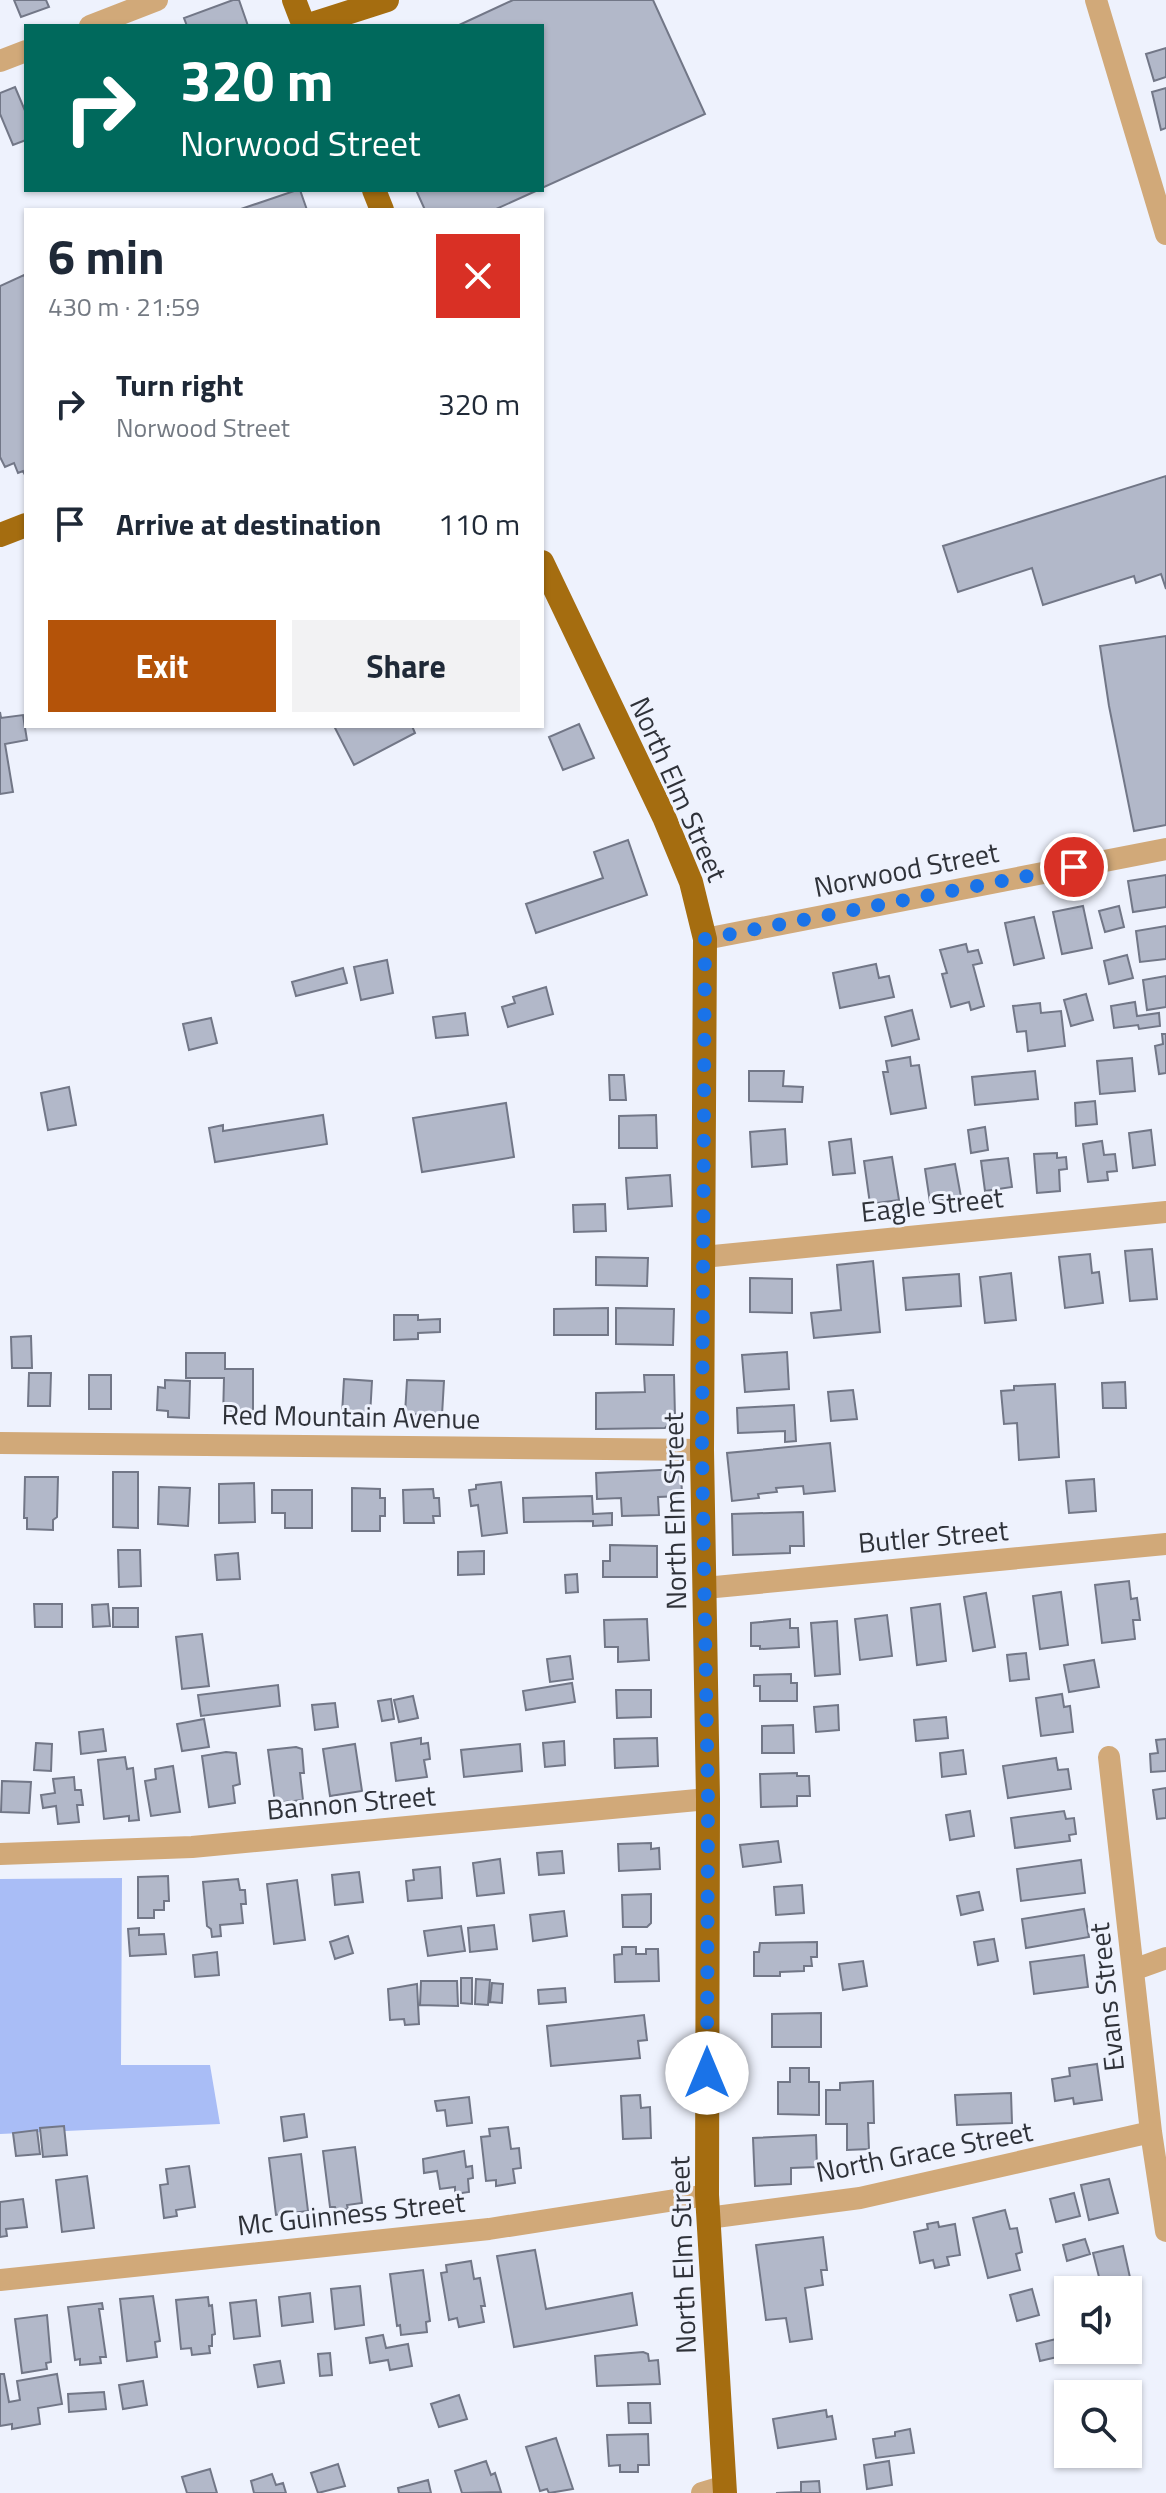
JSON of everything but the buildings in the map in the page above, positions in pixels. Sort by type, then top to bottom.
[{"type":"main road","points":[[294,0],[304,24]]},
{"type":"main road","points":[[311,24],[387,0]]},
{"type":"main road","points":[[0,535],[24,526]]},
{"type":"main road","name":"North Elm Street","points":[[544,566],[664,817],[691,882],[705,939],[702,1450],[708,1799],[707,2206],[717,2491]]},
{"type":"street","points":[[95,24],[157,0]]},
{"type":"street","points":[[1096,0],[1166,234]]},
{"type":"street","points":[[0,61],[24,52]]},
{"type":"street","name":"Norwood Street","points":[[705,939],[1166,849]]},
{"type":"street","name":"Eagle Street","points":[[703,1257],[1166,1212]]},
{"type":"street","name":"Red Mountain Avenue","points":[[0,1443],[702,1450]]},
{"type":"street","name":"Butler Street","points":[[705,1588],[1166,1544]]},
{"type":"street","name":"Evans Street","points":[[1109,1757],[1151,2132],[1166,2231]]},
{"type":"street","name":"Bannon Street","points":[[0,1854],[192,1847],[708,1799]]},
{"type":"street","points":[[1133,1970],[1166,1958]]},
{"type":"street","name":"North Grace Street","points":[[707,2206],[860,2198],[1151,2132]]},
{"type":"street","name":"Mc Guinness Street","points":[[0,2280],[707,2206]]},
{"type":"shaded area","points":[[122,1878],[121,2065],[210,2065],[220,2124],[0,2134],[0,1879]]},
{"type":"route","points":[[707,2073],[708,1799],[702,1450],[705,939],[1074,867]]}]
